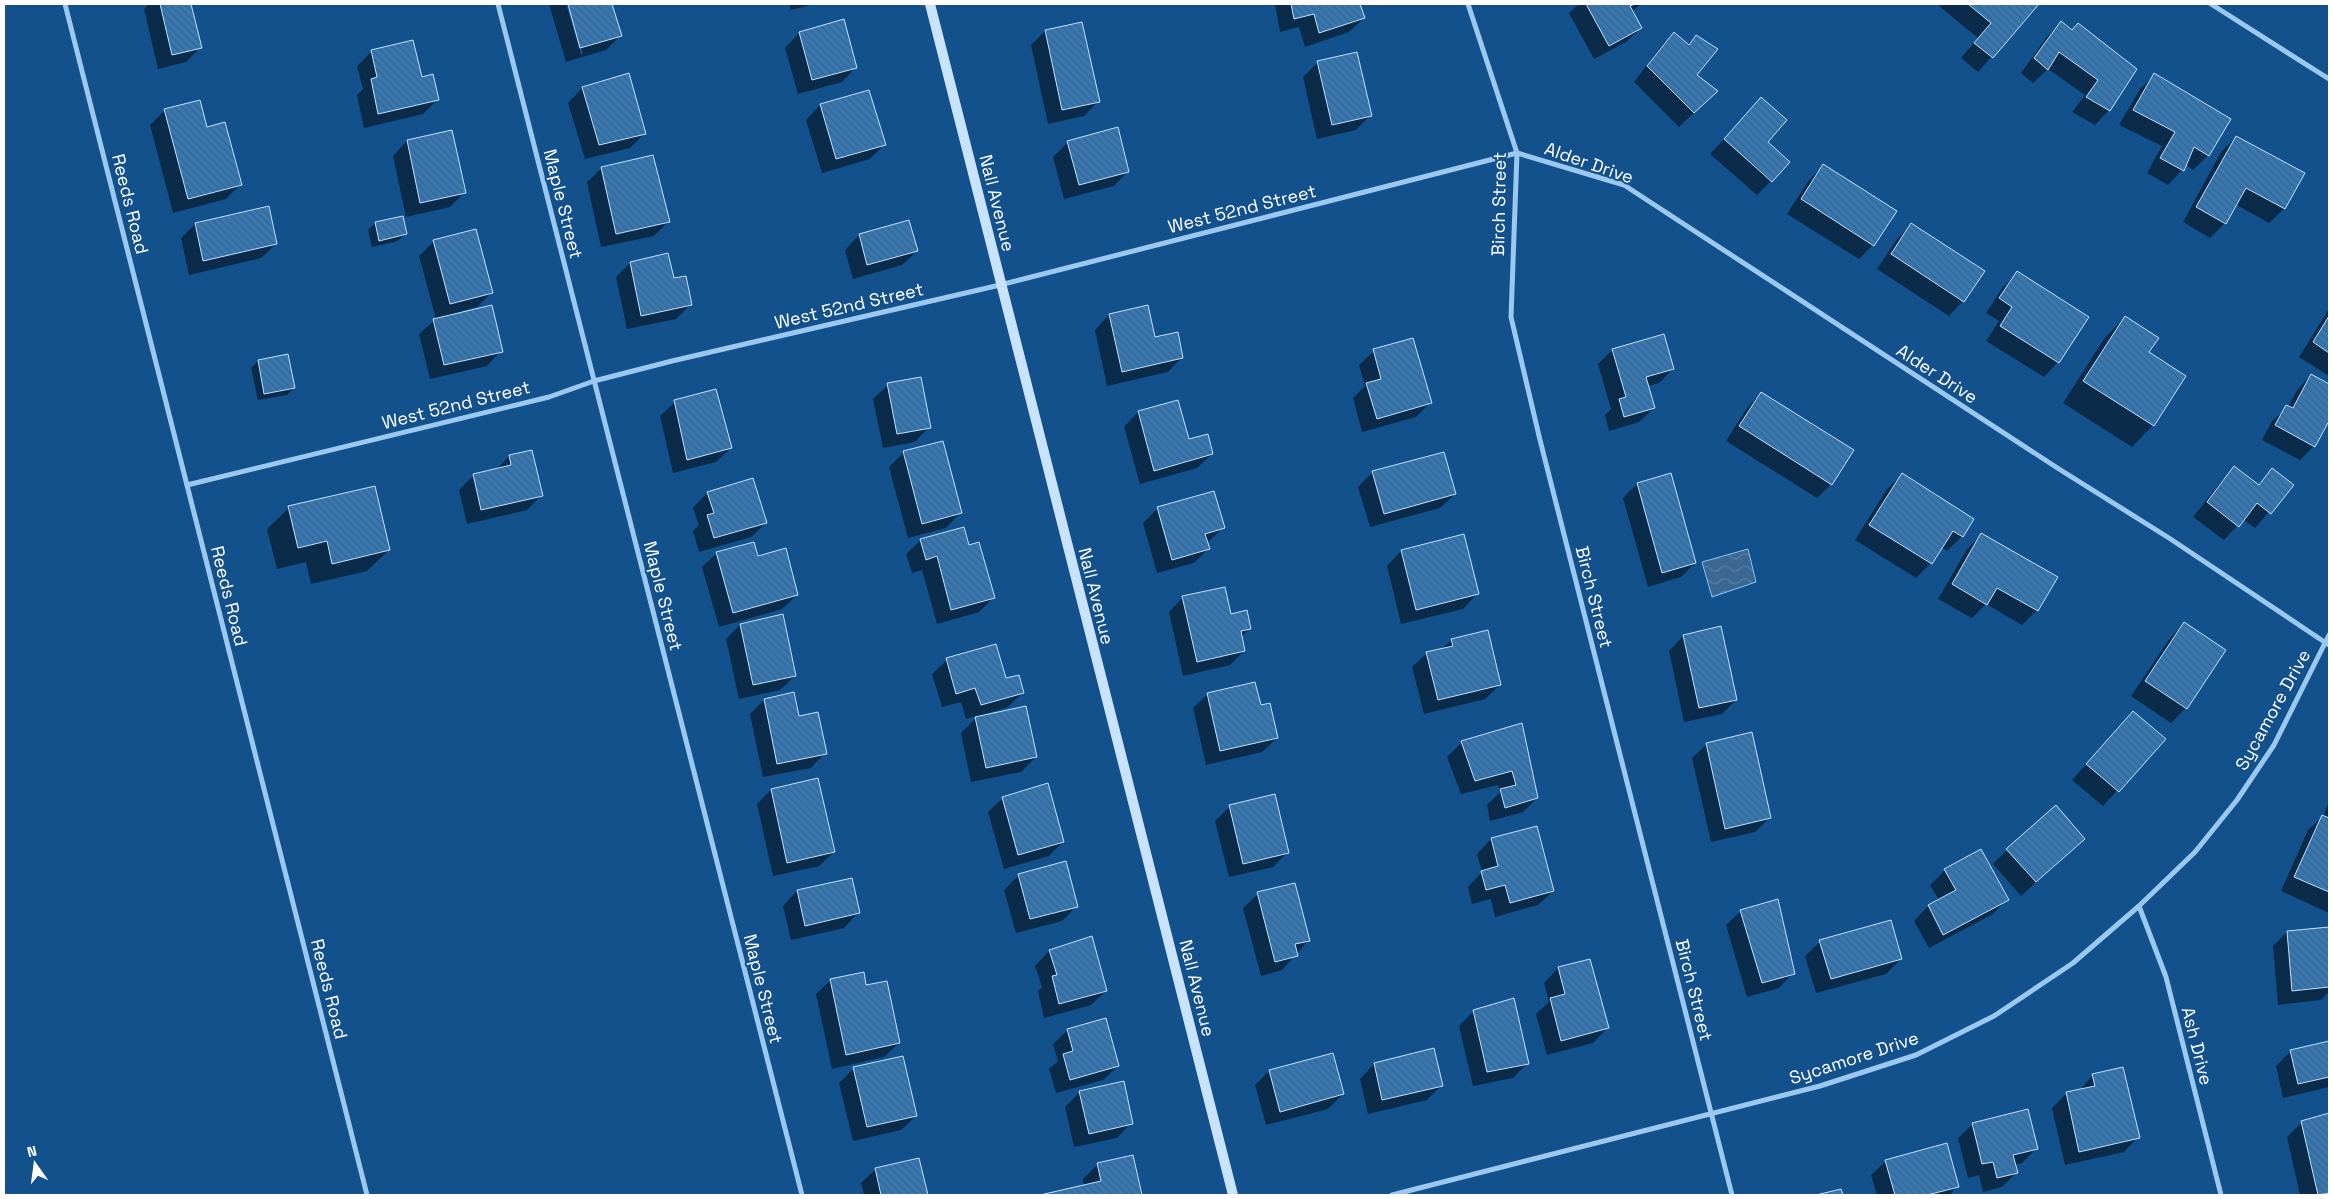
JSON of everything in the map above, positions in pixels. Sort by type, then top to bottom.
[{"type":"street","name":"Reeds Road","points":[[65,4],[367,1195]]},
{"type":"street","name":"Maple Street","points":[[498,4],[802,1195]]},
{"type":"street","name":"Nall Avenue","points":[[930,4],[1233,1195]]},
{"type":"street","name":"Birch Street","points":[[1468,4],[1517,153],[1511,317],[1540,440],[1732,1195]]},
{"type":"street","points":[[2211,4],[2329,79]]},
{"type":"street","name":"West 52nd Street","points":[[187,485],[549,396],[594,381],[672,361],[1000,285],[1517,153]]},
{"type":"street","name":"Alder Drive","points":[[1517,153],[1624,185],[2059,469],[2169,538],[2328,644]]},
{"type":"street","name":"Sycamore Drive","points":[[1392,1195],[1820,1086],[1916,1055],[1994,1016],[2073,963],[2139,906],[2195,852],[2237,800],[2274,745],[2328,644],[2329,635]]},
{"type":"street","name":"Ash Drive","points":[[2139,906],[2166,977],[2221,1195]]},
{"type":"water","points":[[1748,549],[1756,582],[1712,597],[1702,562]]},
{"type":"building","points":[[160,4],[191,4],[202,48],[172,55]]},
{"type":"building","points":[[568,4],[612,4],[622,36],[580,48]]},
{"type":"building","points":[[1291,4],[1360,4],[1365,18],[1319,33],[1314,14],[1294,19]]},
{"type":"building","points":[[1586,4],[1635,4],[1630,6],[1642,28],[1609,46]]},
{"type":"building","points":[[1968,4],[2039,4],[1993,58],[1974,43],[1991,23]]},
{"type":"building","points":[[844,19],[857,68],[812,80],[799,32]]},
{"type":"building","points":[[2061,21],[2072,30],[2078,23],[2137,69],[2110,111],[2086,97],[2098,80],[2059,52],[2048,70],[2034,58]]},
{"type":"building","points":[[1082,22],[1100,102],[1062,110],[1045,30]]},
{"type":"building","points":[[1674,32],[1689,45],[1696,35],[1718,49],[1697,75],[1718,91],[1694,113],[1647,66]]},
{"type":"building","points":[[413,40],[422,77],[433,74],[439,100],[378,114],[371,79],[377,77],[371,50]]},
{"type":"building","points":[[1357,52],[1372,116],[1332,125],[1317,61]]},
{"type":"building","points":[[629,73],[646,134],[599,145],[582,87]]},
{"type":"building","points":[[2154,73],[2231,119],[2209,156],[2194,147],[2184,171],[2160,158],[2175,132],[2133,110]]},
{"type":"building","points":[[869,90],[886,145],[836,159],[820,104]]},
{"type":"building","points":[[1761,97],[1787,120],[1768,142],[1790,162],[1772,182],[1724,139]]},
{"type":"building","points":[[200,100],[207,127],[225,122],[242,185],[188,199],[164,109]]},
{"type":"building","points":[[1118,127],[1129,172],[1079,185],[1067,141]]},
{"type":"building","points":[[452,130],[466,193],[420,203],[407,140]]},
{"type":"building","points":[[2236,136],[2305,173],[2285,209],[2246,188],[2226,224],[2196,207]]},
{"type":"building","points":[[653,155],[670,222],[616,234],[601,167]]},
{"type":"building","points":[[1823,164],[1897,211],[1874,246],[1801,199]]},
{"type":"building","points":[[269,206],[277,244],[203,261],[195,223]]},
{"type":"building","points":[[403,216],[407,234],[379,241],[375,222]]},
{"type":"building","points":[[909,220],[918,251],[867,265],[859,234]]},
{"type":"building","points":[[1911,223],[1985,271],[1964,302],[1891,254]]},
{"type":"building","points":[[476,229],[493,293],[450,304],[433,240]]},
{"type":"building","points":[[668,253],[674,278],[686,276],[692,305],[641,316],[630,262]]},
{"type":"building","points":[[2017,271],[2089,317],[2059,363],[2000,326],[2012,307],[1999,298]]},
{"type":"building","points":[[492,305],[503,352],[444,365],[433,319]]},
{"type":"building","points":[[1148,305],[1155,337],[1178,332],[1183,358],[1122,372],[1109,314]]},
{"type":"building","points":[[2125,316],[2159,338],[2149,352],[2186,376],[2154,426],[2083,381]]},
{"type":"building","points":[[2329,316],[2329,353],[2313,342]]},
{"type":"building","points":[[1664,334],[1674,369],[1646,377],[1655,408],[1624,417],[1619,399],[1626,397],[1612,349]]},
{"type":"building","points":[[1413,338],[1432,403],[1377,419],[1366,383],[1381,379],[1373,349]]},
{"type":"building","points":[[288,354],[295,388],[264,394],[258,360]]},
{"type":"building","points":[[2311,374],[2329,384],[2329,421],[2315,447],[2275,425],[2286,405],[2293,408]]},
{"type":"building","points":[[921,377],[931,428],[897,434],[887,383]]},
{"type":"building","points":[[716,389],[732,448],[687,460],[674,400]]},
{"type":"building","points":[[1761,392],[1854,450],[1832,485],[1739,426]]},
{"type":"building","points":[[1178,400],[1189,439],[1208,434],[1213,454],[1154,471],[1138,411]]},
{"type":"building","points":[[943,441],[962,513],[922,524],[903,451]]},
{"type":"building","points":[[532,450],[543,496],[481,510],[473,474],[511,465],[509,455]]},
{"type":"building","points":[[1444,452],[1456,494],[1384,514],[1372,471]]},
{"type":"building","points":[[2234,466],[2259,485],[2272,468],[2294,485],[2271,514],[2257,503],[2239,527],[2207,502]]},
{"type":"building","points":[[1671,473],[1696,563],[1662,573],[1637,483]]},
{"type":"building","points":[[1902,473],[1974,519],[1963,537],[1953,531],[1932,564],[1869,525]]},
{"type":"building","points":[[753,478],[767,523],[714,538],[707,515],[714,513],[707,492]]},
{"type":"building","points":[[375,486],[390,550],[332,564],[327,541],[298,548],[288,506]]},
{"type":"building","points":[[1214,491],[1225,528],[1205,534],[1210,549],[1172,560],[1157,507]]},
{"type":"building","points":[[964,527],[969,545],[979,542],[995,598],[951,610],[937,556],[926,560],[920,539]]},
{"type":"building","points":[[1981,533],[2058,577],[2038,611],[1997,588],[1987,605],[1952,584]]},
{"type":"building","points":[[1464,534],[1479,594],[1416,610],[1401,550]]},
{"type":"building","points":[[754,542],[758,556],[786,548],[798,595],[733,613],[716,552]]},
{"type":"building","points":[[1225,587],[1231,614],[1247,610],[1251,629],[1241,631],[1245,651],[1197,662],[1182,596]]},
{"type":"building","points":[[783,614],[796,676],[753,685],[740,624]]},
{"type":"building","points":[[2184,622],[2226,650],[2187,709],[2145,681]]},
{"type":"building","points":[[1721,626],[1737,700],[1699,708],[1683,635]]},
{"type":"building","points":[[1488,630],[1501,685],[1438,700],[1426,652],[1453,646],[1451,639]]},
{"type":"building","points":[[996,644],[1006,678],[1019,675],[1024,693],[981,705],[975,688],[956,694],[946,658]]},
{"type":"building","points":[[1255,682],[1261,705],[1270,703],[1278,738],[1220,751],[1207,693]]},
{"type":"building","points":[[794,692],[799,716],[818,712],[827,754],[777,764],[764,699]]},
{"type":"building","points":[[1026,706],[1037,757],[986,768],[975,717]]},
{"type":"building","points":[[2133,711],[2166,739],[2119,792],[2086,764]]},
{"type":"building","points":[[1522,723],[1538,798],[1505,808],[1500,789],[1516,785],[1512,771],[1475,781],[1461,741]]},
{"type":"building","points":[[1752,732],[1771,818],[1725,829],[1706,743]]},
{"type":"building","points":[[818,778],[835,852],[787,863],[771,789]]},
{"type":"building","points":[[1048,783],[1064,842],[1018,855],[1002,797]]},
{"type":"building","points":[[1275,794],[1289,853],[1243,864],[1229,805]]},
{"type":"building","points":[[2056,805],[2085,839],[2036,882],[2006,849]]},
{"type":"building","points":[[2322,815],[2329,818],[2329,892],[2294,877]]},
{"type":"building","points":[[1537,826],[1554,891],[1510,903],[1505,885],[1486,890],[1481,871],[1498,866],[1491,838]]},
{"type":"building","points":[[1981,849],[2009,900],[1943,935],[1928,905],[1956,890],[1944,869]]},
{"type":"building","points":[[1066,861],[1078,907],[1030,919],[1018,874]]},
{"type":"building","points":[[852,878],[860,913],[805,926],[797,890]]},
{"type":"building","points":[[1295,883],[1310,941],[1295,944],[1298,956],[1275,962],[1257,892]]},
{"type":"building","points":[[1778,899],[1795,974],[1762,983],[1740,910]]},
{"type":"building","points":[[1891,920],[1902,959],[1831,979],[1819,940]]},
{"type":"building","points":[[2329,927],[2329,987],[2292,991],[2287,931]]},
{"type":"building","points":[[1092,936],[1107,991],[1059,1004],[1052,976],[1057,975],[1049,950]]},
{"type":"building","points":[[1590,959],[1609,1028],[1561,1041],[1550,998],[1565,994],[1558,967]]},
{"type":"building","points":[[864,972],[866,985],[887,981],[900,1043],[846,1055],[830,979]]},
{"type":"building","points":[[1514,998],[1529,1064],[1487,1072],[1473,1010]]},
{"type":"building","points":[[1106,1018],[1119,1066],[1070,1080],[1063,1054],[1073,1051],[1067,1029]]},
{"type":"building","points":[[2329,1041],[2329,1077],[2298,1084],[2290,1050]]},
{"type":"building","points":[[1434,1048],[1443,1086],[1382,1100],[1374,1063]]},
{"type":"building","points":[[1333,1053],[1344,1094],[1280,1112],[1269,1070]]},
{"type":"building","points":[[903,1056],[917,1116],[867,1127],[853,1067]]},
{"type":"building","points":[[2123,1067],[2140,1138],[2079,1152],[2066,1092],[2095,1086],[2092,1074]]},
{"type":"building","points":[[1124,1081],[1133,1124],[1089,1134],[1079,1091]]},
{"type":"building","points":[[2028,1109],[2038,1149],[2013,1155],[2018,1173],[1997,1178],[1993,1162],[1982,1164],[1972,1123]]},
{"type":"building","points":[[2329,1113],[2329,1193],[2318,1195],[2301,1121]]},
{"type":"building","points":[[1947,1143],[1959,1187],[1927,1195],[1895,1195],[1885,1160]]},
{"type":"building","points":[[1133,1155],[1142,1195],[1040,1195],[1101,1181],[1097,1163]]},
{"type":"building","points":[[919,1158],[928,1195],[881,1195],[875,1168]]},
{"type":"building","points":[[1841,1189],[1843,1195],[1816,1195]]}]
